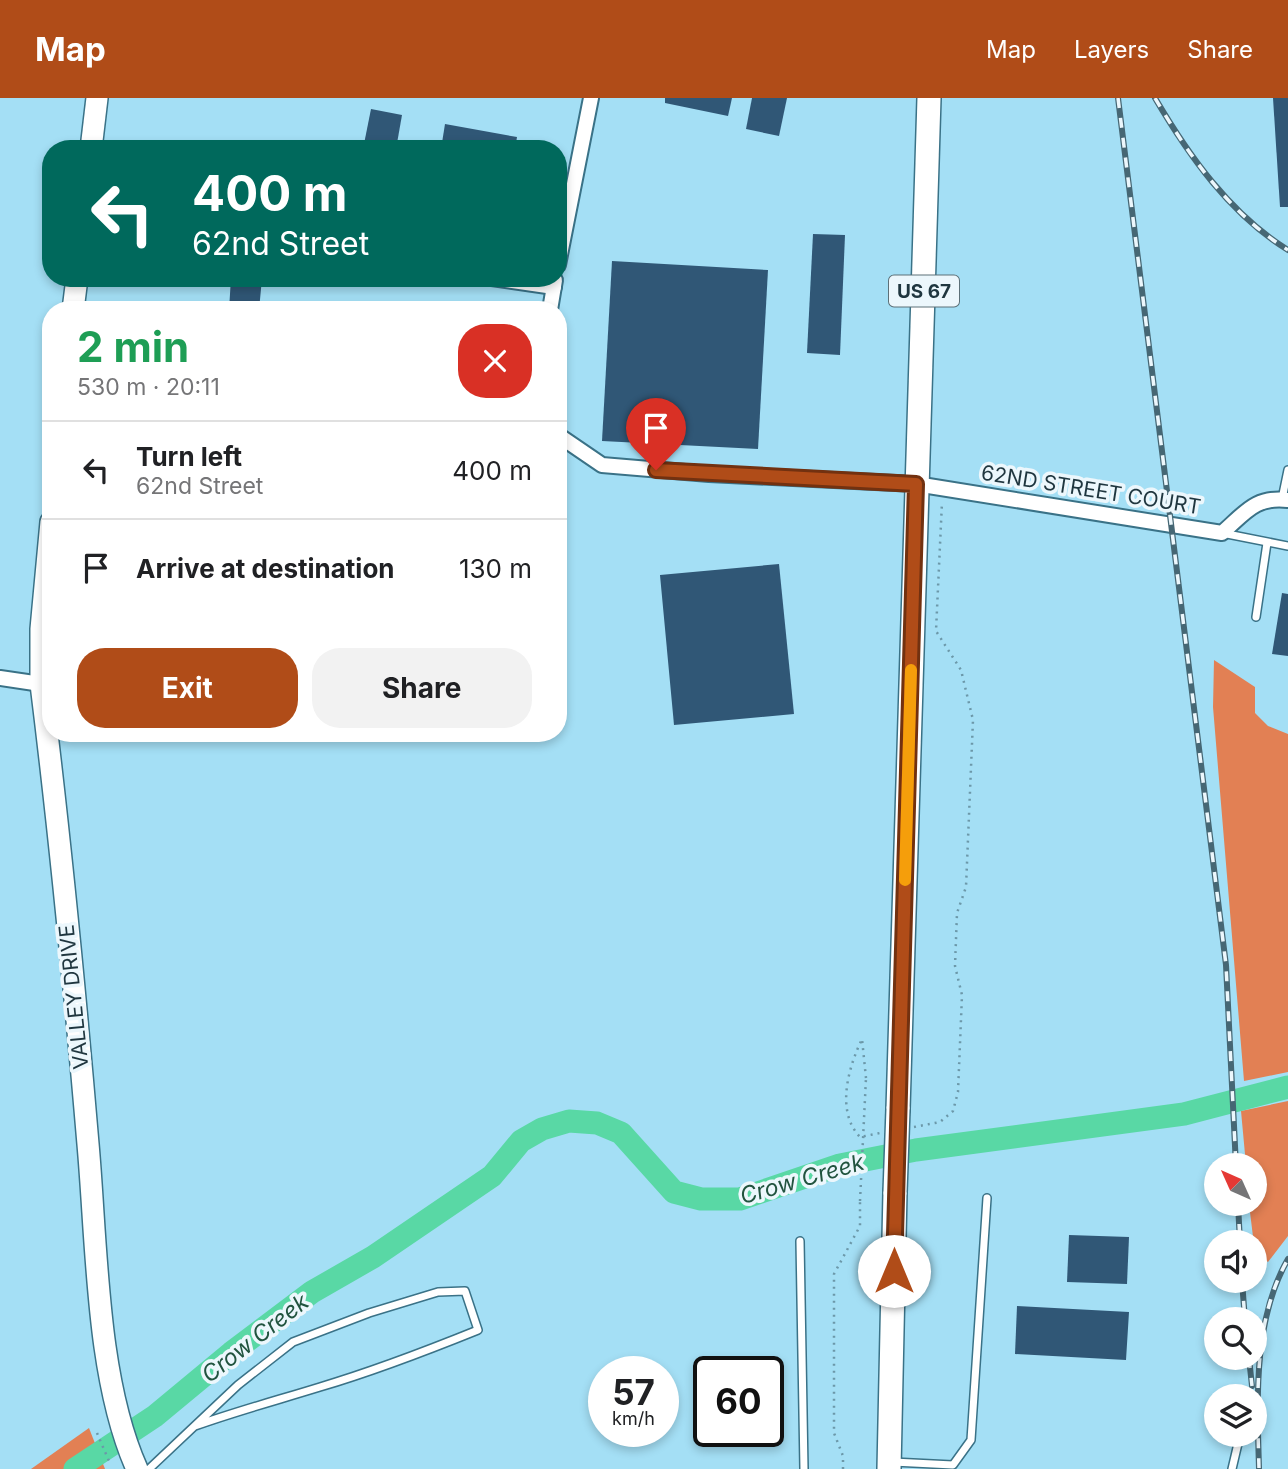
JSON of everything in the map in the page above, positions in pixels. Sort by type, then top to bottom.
[{"type":"main road","name":"US 67","points":[[889,1465],[929,98]]},
{"type":"street","points":[[92,140],[97,98]]},
{"type":"street","points":[[567,219],[591,98]]},
{"type":"street","name":"62ND STREET COURT","points":[[567,441],[602,465],[709,474],[916,484],[1222,533],[1254,505],[1270,498],[1285,500]]},
{"type":"street","name":"VALLEY DRIVE","points":[[42,618],[42,694]]},
{"type":"street","points":[[0,678],[41,684]]},
{"type":"street","name":"VALLEY DRIVE","points":[[47,742],[83,1086],[103,1319],[116,1404],[140,1467]]},
{"type":"lane","points":[[1285,500],[1288,470]]},
{"type":"lane","points":[[1222,533],[1288,546]]},
{"type":"lane","points":[[1256,617],[1268,543]]},
{"type":"lane","points":[[889,1465],[953,1467],[971,1440],[987,1198]]},
{"type":"lane","points":[[800,1241],[804,1469]]},
{"type":"lane","points":[[140,1467],[195,1426],[238,1385],[293,1342],[372,1312],[438,1292],[465,1291],[478,1330],[396,1362],[260,1402],[195,1426]]},
{"type":"lane","points":[[1232,1469],[1237,1447]]},
{"type":"path","points":[[913,1127],[940,1122],[953,1111],[958,1092],[962,995],[955,966],[957,913],[966,887],[973,720],[961,670],[936,631],[943,488]]},
{"type":"path","points":[[843,1469],[843,1456],[834,1433],[834,1274],[860,1226],[860,1201],[866,1078],[862,1039],[849,1066],[848,1114],[851,1127],[860,1137],[886,1132]]},
{"type":"path","points":[[97,1433],[109,1461]]},
{"type":"shaded area","points":[[1214,660],[1255,687],[1255,713],[1268,726],[1288,734],[1288,1072],[1244,1081],[1213,707]]},
{"type":"shaded area","points":[[1288,1101],[1288,1236],[1268,1262],[1267,1230],[1252,1230],[1250,1216],[1267,1216],[1267,1153],[1245,1153],[1241,1111]]},
{"type":"shaded area","points":[[89,1428],[105,1469],[31,1469]]},
{"type":"building","points":[[665,98],[732,98],[728,116],[665,103]]},
{"type":"building","points":[[752,98],[787,98],[779,136],[746,129]]},
{"type":"building","points":[[1273,98],[1288,98],[1288,207],[1280,207]]},
{"type":"building","points":[[371,109],[402,115],[398,140],[365,140]]},
{"type":"building","points":[[445,124],[517,137],[516,140],[442,140]]},
{"type":"building","points":[[813,234],[845,235],[840,355],[807,353]]},
{"type":"building","points":[[612,261],[768,270],[758,449],[602,441]]},
{"type":"building","points":[[230,287],[261,287],[260,301],[230,301]]},
{"type":"building","points":[[779,564],[794,714],[674,725],[660,575]]},
{"type":"building","points":[[1282,593],[1288,594],[1288,656],[1272,654]]},
{"type":"building","points":[[1069,1235],[1129,1237],[1127,1284],[1067,1282]]},
{"type":"building","points":[[1017,1306],[1129,1312],[1126,1360],[1015,1354]]},
{"type":"waterway","name":"Crow Creek","points":[[75,1469],[155,1416],[231,1353],[312,1292],[373,1257],[492,1176],[521,1141],[542,1129],[569,1121],[597,1123],[621,1133],[674,1192],[701,1199],[740,1199],[840,1165],[916,1150],[1184,1114],[1288,1087]]},
{"type":"railway","points":[[1118,98],[1226,965],[1235,1153]]},
{"type":"railway","points":[[1155,98],[1212,182],[1248,219],[1288,250]]},
{"type":"railway","points":[[1239,1216],[1239,1230]]},
{"type":"railway","points":[[1259,1468],[1258,1388],[1263,1334],[1268,1308],[1288,1259]]},
{"type":"railway","points":[[1243,1293],[1244,1307]]},
{"type":"railway","points":[[1250,1370],[1252,1384]]},
{"type":"slow traffic","points":[[905,880],[911,670]]},
{"type":"route","points":[[656,470],[916,484],[894,1271]]}]
